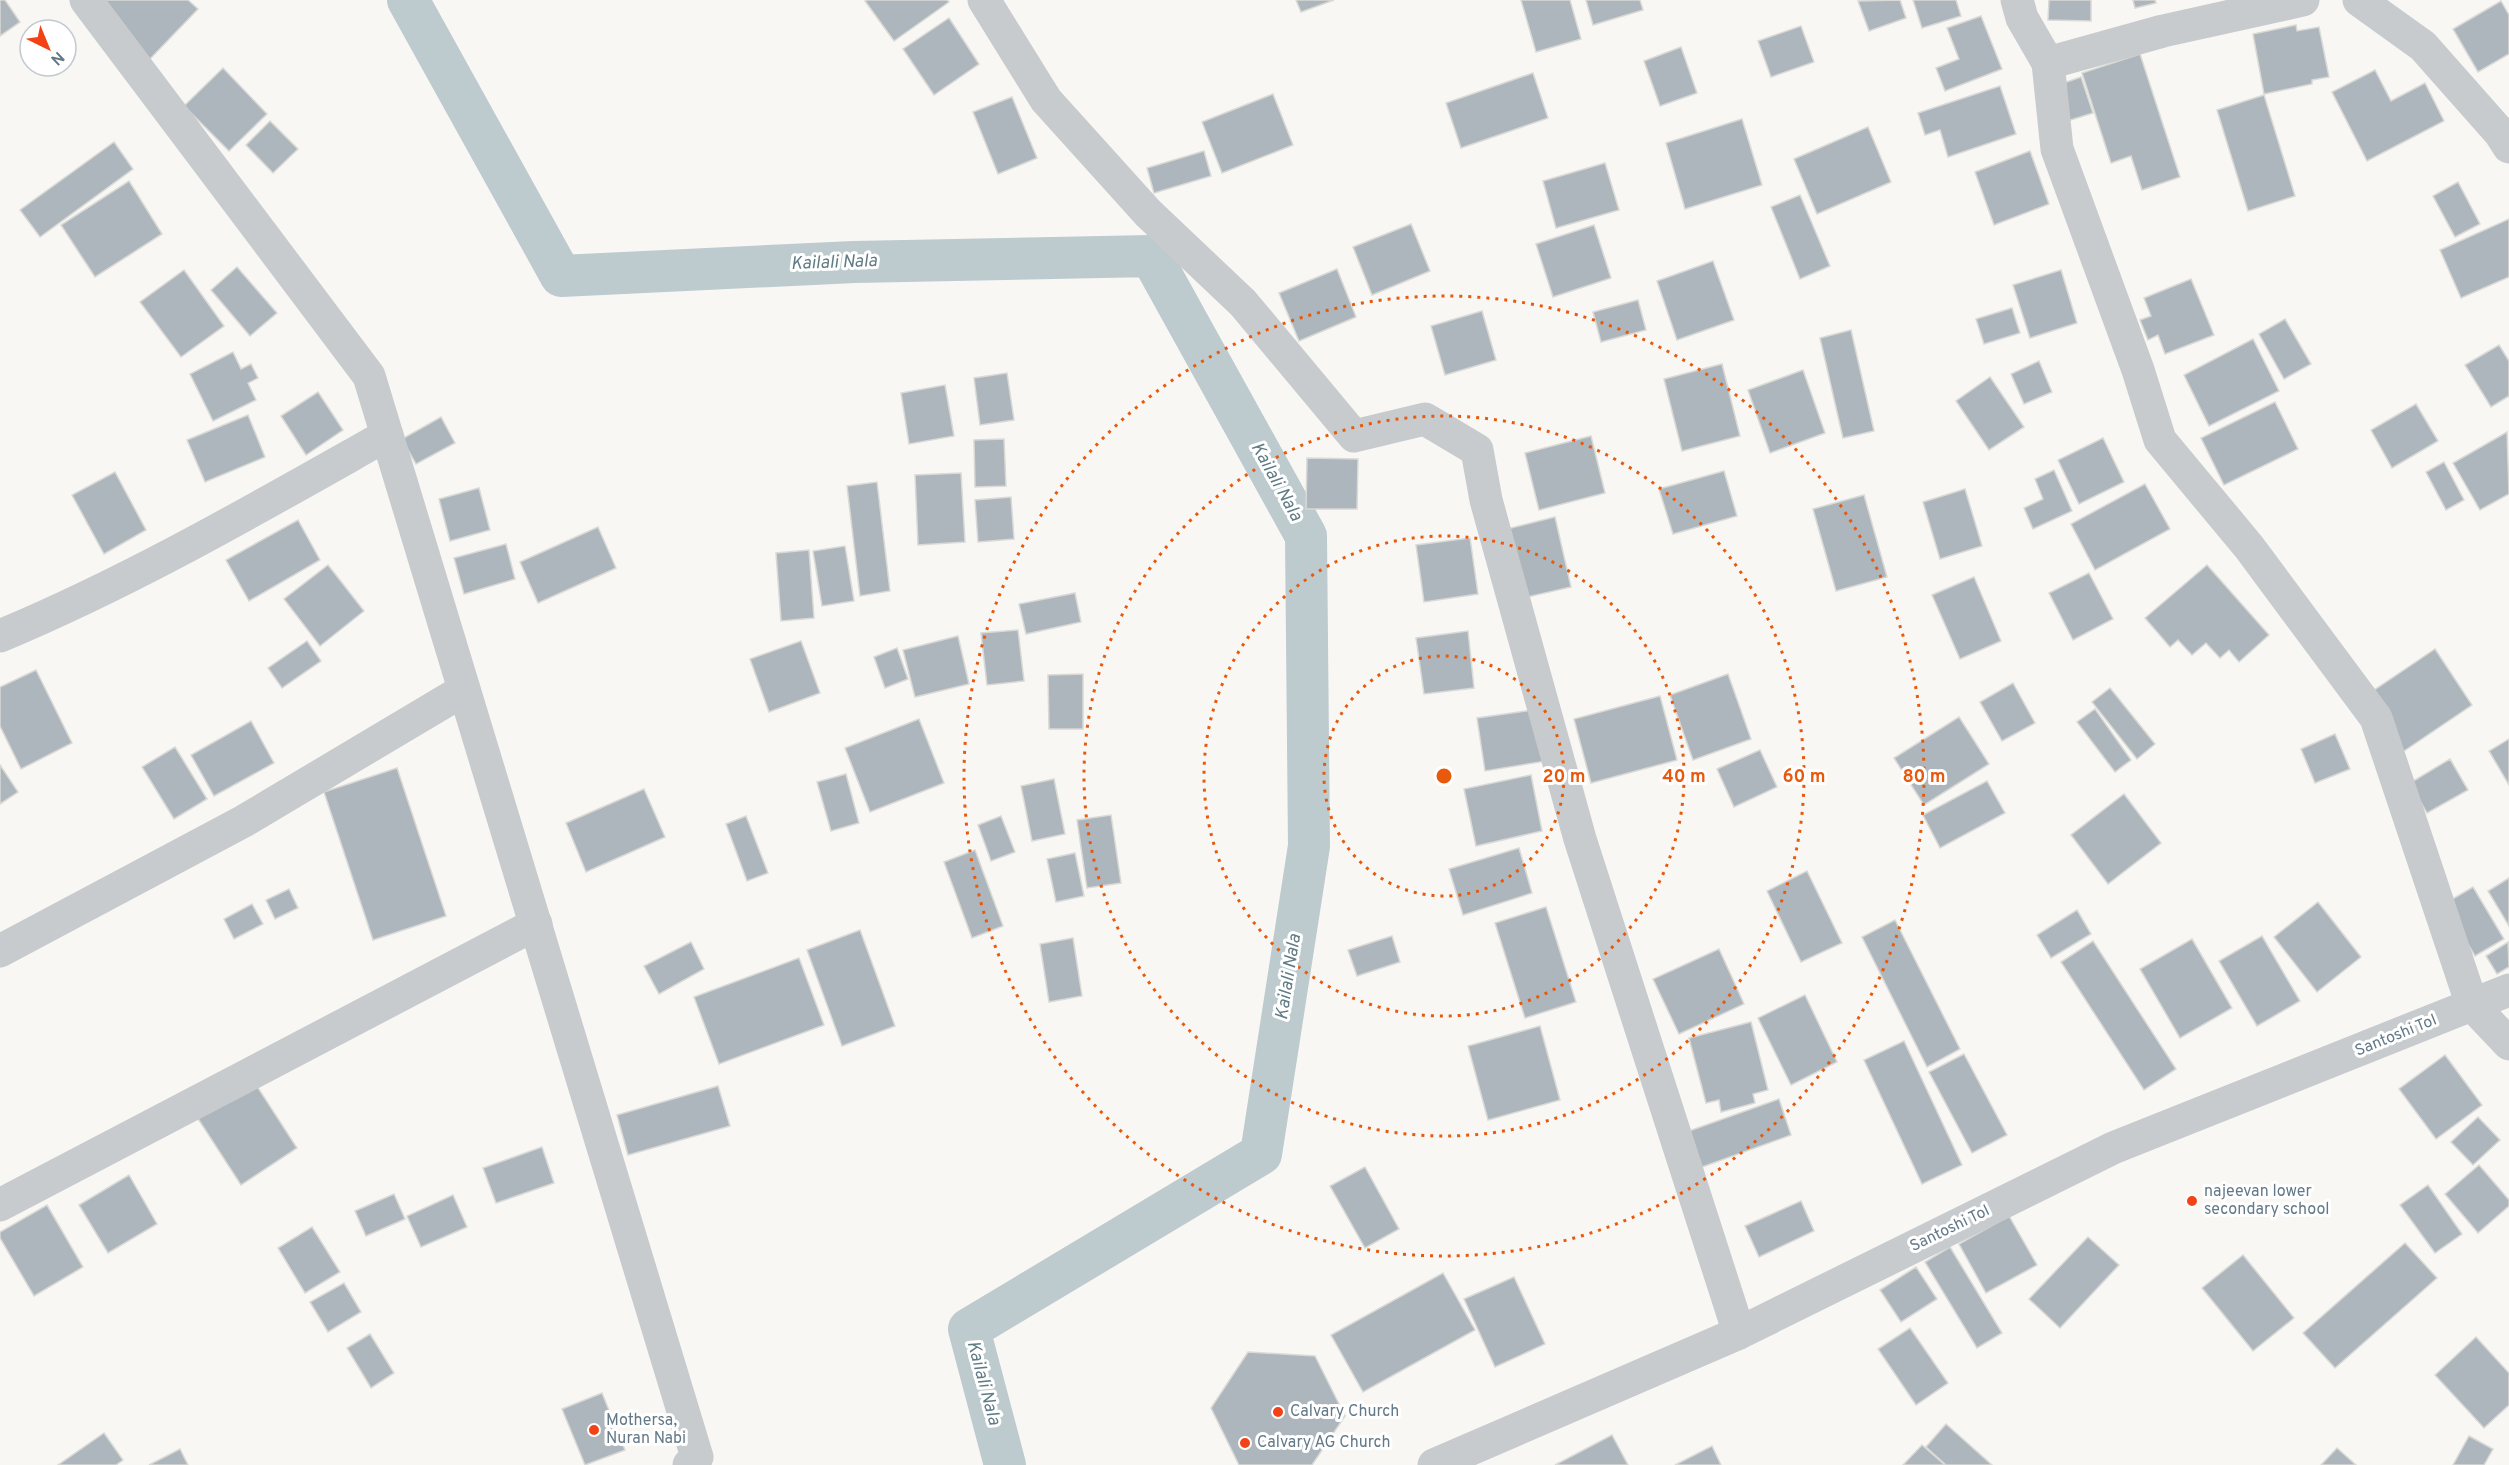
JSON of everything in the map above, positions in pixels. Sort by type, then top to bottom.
[{"type":"street","points":[[86,0],[369,376],[697,1457],[689,1465]]},
{"type":"street","points":[[984,0],[1046,100],[1148,213],[1243,303],[1354,436],[1425,419],[1478,450],[1486,500],[1580,839],[1739,1333]]},
{"type":"street","points":[[2016,0],[2022,18],[2048,63],[2057,149],[2138,370],[2160,440],[2249,547],[2376,718],[2472,1005],[2509,1044]]},
{"type":"street","points":[[2048,63],[2163,31],[2303,0]]},
{"type":"street","points":[[2359,0],[2423,46],[2500,133],[2509,147]]},
{"type":"street","points":[[0,636],[48,615],[249,512],[387,435]]},
{"type":"street","points":[[0,951],[244,821],[464,690]]},
{"type":"street","points":[[0,1205],[536,924]]},
{"type":"street","name":"Santoshi Tol","points":[[1434,1465],[1739,1333],[2113,1148],[2509,990]]},
{"type":"building","points":[[0,0],[5,0],[18,19],[18,23],[0,36]]},
{"type":"building","points":[[88,0],[188,0],[198,9],[149,60]]},
{"type":"building","points":[[947,0],[949,2],[894,41],[865,1]]},
{"type":"building","points":[[1296,0],[1334,0],[1301,12]]},
{"type":"building","points":[[1521,0],[1570,0],[1581,39],[1536,52]]},
{"type":"building","points":[[1586,0],[1640,0],[1643,10],[1593,25]]},
{"type":"building","points":[[1900,0],[1906,18],[1869,31],[1858,1]]},
{"type":"building","points":[[1913,0],[1956,0],[1961,16],[1922,28]]},
{"type":"building","points":[[2049,0],[2091,0],[2091,21],[2048,20]]},
{"type":"building","points":[[2133,0],[2155,0],[2156,3],[2135,8]]},
{"type":"building","points":[[2501,1],[2509,15],[2509,54],[2478,72],[2453,29]]},
{"type":"building","points":[[1981,16],[2002,69],[1945,91],[1936,68],[1959,59],[1947,28]]},
{"type":"building","points":[[949,18],[979,64],[934,95],[903,49]]},
{"type":"building","points":[[2296,25],[2297,31],[2319,27],[2329,77],[2312,80],[2312,84],[2264,94],[2253,34]]},
{"type":"building","points":[[1801,26],[1814,62],[1771,77],[1758,41]]},
{"type":"building","points":[[1681,47],[1697,93],[1660,106],[1644,61]]},
{"type":"building","points":[[2140,54],[2180,177],[2142,190],[2131,156],[2111,163],[2082,73]]},
{"type":"building","points":[[223,68],[267,114],[229,151],[184,106]]},
{"type":"building","points":[[2375,70],[2391,101],[2425,83],[2444,121],[2367,161],[2332,92]]},
{"type":"building","points":[[1533,73],[1548,118],[1461,148],[1446,103]]},
{"type":"building","points":[[2081,77],[2093,113],[2064,122],[2052,87]]},
{"type":"building","points":[[2000,86],[2016,134],[1948,157],[1940,130],[1925,135],[1918,113]]},
{"type":"building","points":[[1273,94],[1293,145],[1222,173],[1202,122]]},
{"type":"building","points":[[2264,95],[2295,196],[2248,211],[2217,110]]},
{"type":"building","points":[[1012,97],[1037,158],[998,174],[973,112]]},
{"type":"building","points":[[1742,119],[1762,185],[1685,209],[1666,143]]},
{"type":"building","points":[[270,121],[298,149],[273,173],[246,145]]},
{"type":"building","points":[[1868,127],[1891,182],[1817,214],[1794,159]]},
{"type":"building","points":[[114,142],[133,169],[40,237],[20,210]]},
{"type":"building","points":[[1204,151],[1211,176],[1154,193],[1147,168]]},
{"type":"building","points":[[2030,151],[2049,204],[1994,225],[1975,172]]},
{"type":"building","points":[[1605,163],[1619,210],[1556,228],[1543,181]]},
{"type":"building","points":[[129,181],[162,234],[95,277],[61,225]]},
{"type":"building","points":[[2458,182],[2480,224],[2455,237],[2433,196]]},
{"type":"building","points":[[1800,195],[1830,266],[1800,279],[1771,207]]},
{"type":"building","points":[[2509,219],[2509,277],[2461,298],[2440,250]]},
{"type":"building","points":[[1411,224],[1430,271],[1372,295],[1353,247]]},
{"type":"building","points":[[1594,225],[1611,278],[1553,297],[1536,244]]},
{"type":"building","points":[[1713,261],[1734,320],[1677,340],[1657,281]]},
{"type":"building","points":[[237,267],[277,313],[250,336],[211,290]]},
{"type":"building","points":[[1337,269],[1356,317],[1299,341],[1279,293]]},
{"type":"building","points":[[184,270],[224,326],[181,357],[140,302]]},
{"type":"building","points":[[2061,270],[2077,323],[2030,338],[2013,285]]},
{"type":"building","points":[[2191,279],[2214,335],[2165,354],[2158,335],[2148,340],[2140,320],[2151,316],[2144,298]]},
{"type":"building","points":[[1638,300],[1646,330],[1601,342],[1593,312]]},
{"type":"building","points":[[2012,308],[2020,333],[1984,344],[1976,319]]},
{"type":"building","points":[[1482,311],[1496,360],[1445,375],[1431,326]]},
{"type":"building","points":[[2285,319],[2311,364],[2284,379],[2259,334]]},
{"type":"building","points":[[1851,330],[1874,431],[1843,438],[1820,338]]},
{"type":"building","points":[[2253,339],[2279,391],[2209,426],[2184,375]]},
{"type":"building","points":[[2499,345],[2509,361],[2509,396],[2491,407],[2465,365]]},
{"type":"building","points":[[233,352],[241,369],[251,364],[258,378],[248,383],[256,400],[213,421],[190,374]]},
{"type":"building","points":[[2039,361],[2052,392],[2024,404],[2011,374]]},
{"type":"building","points":[[1722,364],[1740,436],[1682,451],[1664,379]]},
{"type":"building","points":[[1803,370],[1825,433],[1770,453],[1748,390]]},
{"type":"building","points":[[1007,373],[1014,420],[980,425],[974,378]]},
{"type":"building","points":[[1990,377],[2024,427],[1989,450],[1956,401]]},
{"type":"building","points":[[945,385],[954,436],[909,444],[901,393]]},
{"type":"building","points":[[318,392],[343,430],[306,455],[281,416]]},
{"type":"building","points":[[2275,402],[2298,449],[2224,485],[2201,438]]},
{"type":"building","points":[[2416,404],[2438,441],[2392,468],[2371,430]]},
{"type":"building","points":[[248,415],[265,457],[205,482],[187,440]]},
{"type":"building","points":[[441,417],[455,443],[416,464],[402,439]]},
{"type":"building","points":[[2507,432],[2509,494],[2480,510],[2453,463]]},
{"type":"building","points":[[1591,436],[1605,493],[1539,510],[1525,453]]},
{"type":"building","points":[[2103,438],[2124,482],[2079,504],[2058,460]]},
{"type":"building","points":[[1004,439],[1006,486],[975,487],[974,440]]},
{"type":"building","points":[[1307,458],[1358,459],[1357,509],[1306,509]]},
{"type":"building","points":[[2444,462],[2464,500],[2446,510],[2426,472]]},
{"type":"building","points":[[2054,470],[2072,511],[2033,529],[2024,508],[2043,499],[2035,479]]},
{"type":"building","points":[[1724,471],[1737,516],[1673,534],[1659,489]]},
{"type":"building","points":[[115,472],[146,530],[104,554],[72,495]]},
{"type":"building","points":[[961,473],[965,542],[918,545],[915,475]]},
{"type":"building","points":[[877,482],[890,591],[860,596],[847,486]]},
{"type":"building","points":[[2145,484],[2170,529],[2095,570],[2071,524]]},
{"type":"building","points":[[479,488],[490,530],[450,541],[439,499]]},
{"type":"building","points":[[1965,489],[1982,546],[1940,559],[1923,502]]},
{"type":"building","points":[[1864,495],[1887,577],[1836,591],[1813,509]]},
{"type":"building","points":[[1011,497],[1014,539],[978,542],[975,500]]},
{"type":"building","points":[[1555,517],[1571,587],[1523,598],[1507,529]]},
{"type":"building","points":[[298,520],[320,560],[249,601],[226,560]]},
{"type":"building","points":[[598,527],[616,568],[538,603],[520,562]]},
{"type":"building","points":[[1470,538],[1478,594],[1424,602],[1416,545]]},
{"type":"building","points":[[506,544],[515,579],[464,594],[454,558]]},
{"type":"building","points":[[845,546],[854,601],[822,606],[813,551]]},
{"type":"building","points":[[809,550],[814,618],[781,621],[776,553]]},
{"type":"building","points":[[328,565],[364,611],[320,646],[284,599]]},
{"type":"building","points":[[2207,565],[2269,635],[2239,662],[2229,650],[2220,658],[2206,643],[2192,655],[2178,640],[2170,647],[2145,618]]},
{"type":"building","points":[[2089,573],[2113,619],[2073,640],[2049,593]]},
{"type":"building","points":[[1974,577],[2001,641],[1960,659],[1932,595]]},
{"type":"building","points":[[1075,593],[1081,622],[1026,634],[1019,604]]},
{"type":"building","points":[[1018,630],[1024,681],[987,685],[981,633]]},
{"type":"building","points":[[1468,631],[1474,688],[1424,694],[1416,638]]},
{"type":"building","points":[[958,636],[969,684],[915,697],[903,650]]},
{"type":"building","points":[[307,641],[321,661],[282,688],[268,668]]},
{"type":"building","points":[[801,641],[820,693],[769,712],[750,659]]},
{"type":"building","points":[[897,648],[908,679],[885,688],[874,657]]},
{"type":"building","points":[[2435,649],[2472,705],[2401,753],[2364,697]]},
{"type":"building","points":[[36,670],[72,743],[21,769],[0,726],[0,687]]},
{"type":"building","points":[[1083,674],[1083,729],[1049,729],[1048,675]]},
{"type":"building","points":[[1728,674],[1751,739],[1693,760],[1670,695]]},
{"type":"building","points":[[2013,683],[2035,723],[2002,741],[1980,702]]},
{"type":"building","points":[[2110,688],[2155,744],[2137,759],[2092,702]]},
{"type":"building","points":[[1660,696],[1677,760],[1591,783],[1574,719]]},
{"type":"building","points":[[1539,709],[1546,761],[1485,771],[1477,718]]},
{"type":"building","points":[[2095,709],[2131,760],[2115,772],[2077,722]]},
{"type":"building","points":[[1959,717],[1989,764],[1924,805],[1894,758]]},
{"type":"building","points":[[919,719],[944,783],[870,812],[845,748]]},
{"type":"building","points":[[251,721],[274,763],[214,796],[191,755]]},
{"type":"building","points":[[2335,734],[2350,769],[2315,783],[2301,749]]},
{"type":"building","points":[[2509,739],[2509,785],[2489,751]]},
{"type":"building","points":[[175,747],[207,799],[174,819],[142,767]]},
{"type":"building","points":[[1760,750],[1777,787],[1734,807],[1717,769]]},
{"type":"building","points":[[2450,759],[2468,790],[2427,813],[2410,783]]},
{"type":"building","points":[[0,765],[18,792],[0,804]]},
{"type":"building","points":[[397,768],[446,916],[373,940],[324,792]]},
{"type":"building","points":[[846,774],[859,823],[831,831],[817,782]]},
{"type":"building","points":[[1531,775],[1542,831],[1476,846],[1464,789]]},
{"type":"building","points":[[1054,779],[1065,834],[1032,841],[1021,786]]},
{"type":"building","points":[[1987,781],[2005,813],[1940,848],[1923,815]]},
{"type":"building","points":[[644,789],[665,837],[586,872],[566,823]]},
{"type":"building","points":[[2124,794],[2161,843],[2108,884],[2071,835]]},
{"type":"building","points":[[1111,815],[1121,883],[1087,888],[1077,820]]},
{"type":"building","points":[[746,816],[768,873],[747,881],[726,824]]},
{"type":"building","points":[[1001,816],[1015,852],[991,861],[978,825]]},
{"type":"building","points":[[1519,848],[1532,893],[1463,915],[1449,869]]},
{"type":"building","points":[[975,850],[1003,926],[972,938],[944,862]]},
{"type":"building","points":[[1075,853],[1084,896],[1056,902],[1047,859]]},
{"type":"building","points":[[1807,871],[1842,943],[1801,962],[1767,891]]},
{"type":"building","points":[[2509,878],[2509,926],[2488,891]]},
{"type":"building","points":[[2473,887],[2504,939],[2475,956],[2444,904]]},
{"type":"building","points":[[289,889],[298,908],[275,919],[266,900]]},
{"type":"building","points":[[2318,902],[2361,957],[2317,992],[2274,937]]},
{"type":"building","points":[[252,904],[263,924],[234,939],[224,919]]},
{"type":"building","points":[[1546,907],[1576,1002],[1525,1018],[1495,923]]},
{"type":"building","points":[[2077,910],[2091,934],[2051,958],[2037,935]]},
{"type":"building","points":[[1895,920],[1960,1049],[1927,1067],[1862,937]]},
{"type":"building","points":[[860,930],[895,1026],[842,1046],[807,950]]},
{"type":"building","points":[[1392,936],[1400,962],[1357,976],[1348,950]]},
{"type":"building","points":[[2262,936],[2300,1001],[2257,1026],[2219,961]]},
{"type":"building","points":[[1073,938],[1082,996],[1049,1002],[1040,944]]},
{"type":"building","points":[[2192,939],[2232,1008],[2180,1038],[2140,969]]},
{"type":"building","points":[[2093,941],[2176,1069],[2144,1090],[2061,962]]},
{"type":"building","points":[[691,942],[704,969],[659,994],[644,966]]},
{"type":"building","points":[[2508,942],[2509,967],[2497,974],[2486,956]]},
{"type":"building","points":[[1719,949],[1744,1004],[1679,1034],[1653,979]]},
{"type":"building","points":[[799,958],[824,1025],[719,1064],[694,997]]},
{"type":"building","points":[[1805,995],[1837,1062],[1791,1085],[1758,1018]]},
{"type":"building","points":[[1751,1022],[1768,1090],[1753,1094],[1755,1103],[1721,1112],[1719,1100],[1706,1103],[1689,1038]]},
{"type":"building","points":[[1540,1026],[1560,1100],[1488,1120],[1468,1046]]},
{"type":"building","points":[[1904,1041],[1962,1165],[1922,1184],[1864,1060]]},
{"type":"building","points":[[1964,1054],[2007,1135],[1972,1153],[1929,1072]]},
{"type":"building","points":[[2445,1055],[2482,1105],[2436,1139],[2399,1089]]},
{"type":"building","points":[[251,1077],[297,1148],[241,1185],[195,1114]]},
{"type":"building","points":[[718,1086],[730,1126],[628,1155],[617,1115]]},
{"type":"building","points":[[1779,1099],[1791,1135],[1702,1167],[1689,1131]]},
{"type":"building","points":[[2478,1117],[2500,1140],[2473,1165],[2451,1142]]},
{"type":"building","points":[[542,1147],[554,1183],[496,1203],[483,1168]]},
{"type":"building","points":[[2479,1165],[2509,1200],[2509,1206],[2478,1233],[2445,1194]]},
{"type":"building","points":[[1365,1167],[1399,1229],[1365,1248],[1330,1186]]},
{"type":"building","points":[[129,1175],[157,1224],[108,1253],[79,1205]]},
{"type":"building","points":[[2428,1185],[2462,1234],[2435,1253],[2400,1205]]},
{"type":"building","points":[[394,1194],[405,1219],[366,1236],[355,1211]]},
{"type":"building","points":[[453,1195],[467,1227],[421,1247],[407,1216]]},
{"type":"building","points":[[1801,1201],[1814,1231],[1759,1257],[1745,1226]]},
{"type":"building","points":[[47,1205],[83,1267],[34,1296],[0,1238],[0,1232]]},
{"type":"building","points":[[2009,1216],[2037,1265],[1986,1293],[1959,1244]]},
{"type":"building","points":[[312,1227],[340,1272],[305,1293],[278,1248]]},
{"type":"building","points":[[2088,1237],[2119,1265],[2060,1328],[2029,1299]]},
{"type":"building","points":[[2405,1243],[2437,1278],[2335,1368],[2303,1333]]},
{"type":"building","points":[[1950,1247],[2002,1333],[1977,1348],[1925,1262]]},
{"type":"building","points":[[2243,1255],[2294,1318],[2253,1351],[2202,1288]]},
{"type":"building","points":[[1916,1267],[1937,1299],[1901,1322],[1880,1290]]},
{"type":"building","points":[[1443,1273],[1475,1330],[1363,1392],[1331,1335]]},
{"type":"building","points":[[1514,1277],[1545,1344],[1495,1367],[1464,1299]]},
{"type":"building","points":[[344,1283],[361,1312],[328,1332],[310,1302]]},
{"type":"building","points":[[1910,1328],[1948,1383],[1916,1405],[1878,1349]]},
{"type":"building","points":[[370,1334],[394,1373],[371,1388],[347,1348]]},
{"type":"building","points":[[2476,1337],[2509,1373],[2509,1405],[2484,1428],[2435,1375]]},
{"type":"building","name":"Calvary Church","points":[[1248,1352],[1315,1356],[1345,1416],[1312,1465],[1239,1465],[1211,1408]]},
{"type":"building","name":"Mothersa, Nuran Nabi","points":[[602,1393],[625,1450],[585,1465],[562,1409]]},
{"type":"building","points":[[1946,1424],[1992,1465],[1946,1465],[1926,1447]]},
{"type":"building","points":[[104,1433],[123,1460],[116,1465],[58,1465]]},
{"type":"building","points":[[1612,1435],[1628,1465],[1555,1465]]},
{"type":"building","points":[[2469,1436],[2493,1449],[2484,1465],[2453,1465]]},
{"type":"building","points":[[1922,1445],[1945,1465],[1903,1465]]},
{"type":"building","points":[[1712,1446],[1721,1465],[1675,1465]]},
{"type":"building","points":[[2337,1448],[2356,1465],[2321,1465]]},
{"type":"building","points":[[180,1449],[188,1465],[149,1465]]},
{"type":"waterway","name":"Kailali Nala","points":[[408,0],[561,276],[854,262],[1151,256],[1306,536],[1309,846],[1261,1154],[969,1329],[1005,1465]]},
{"type":"place","name":"najeevan lower secondary school","points":[[2192,1201]]},
{"type":"place","name":"Calvary Church","points":[[1278,1412]]},
{"type":"place","name":"Mothersa, Nuran Nabi","points":[[594,1430]]},
{"type":"place","name":"Calvary AG Church","points":[[1245,1443]]}]
